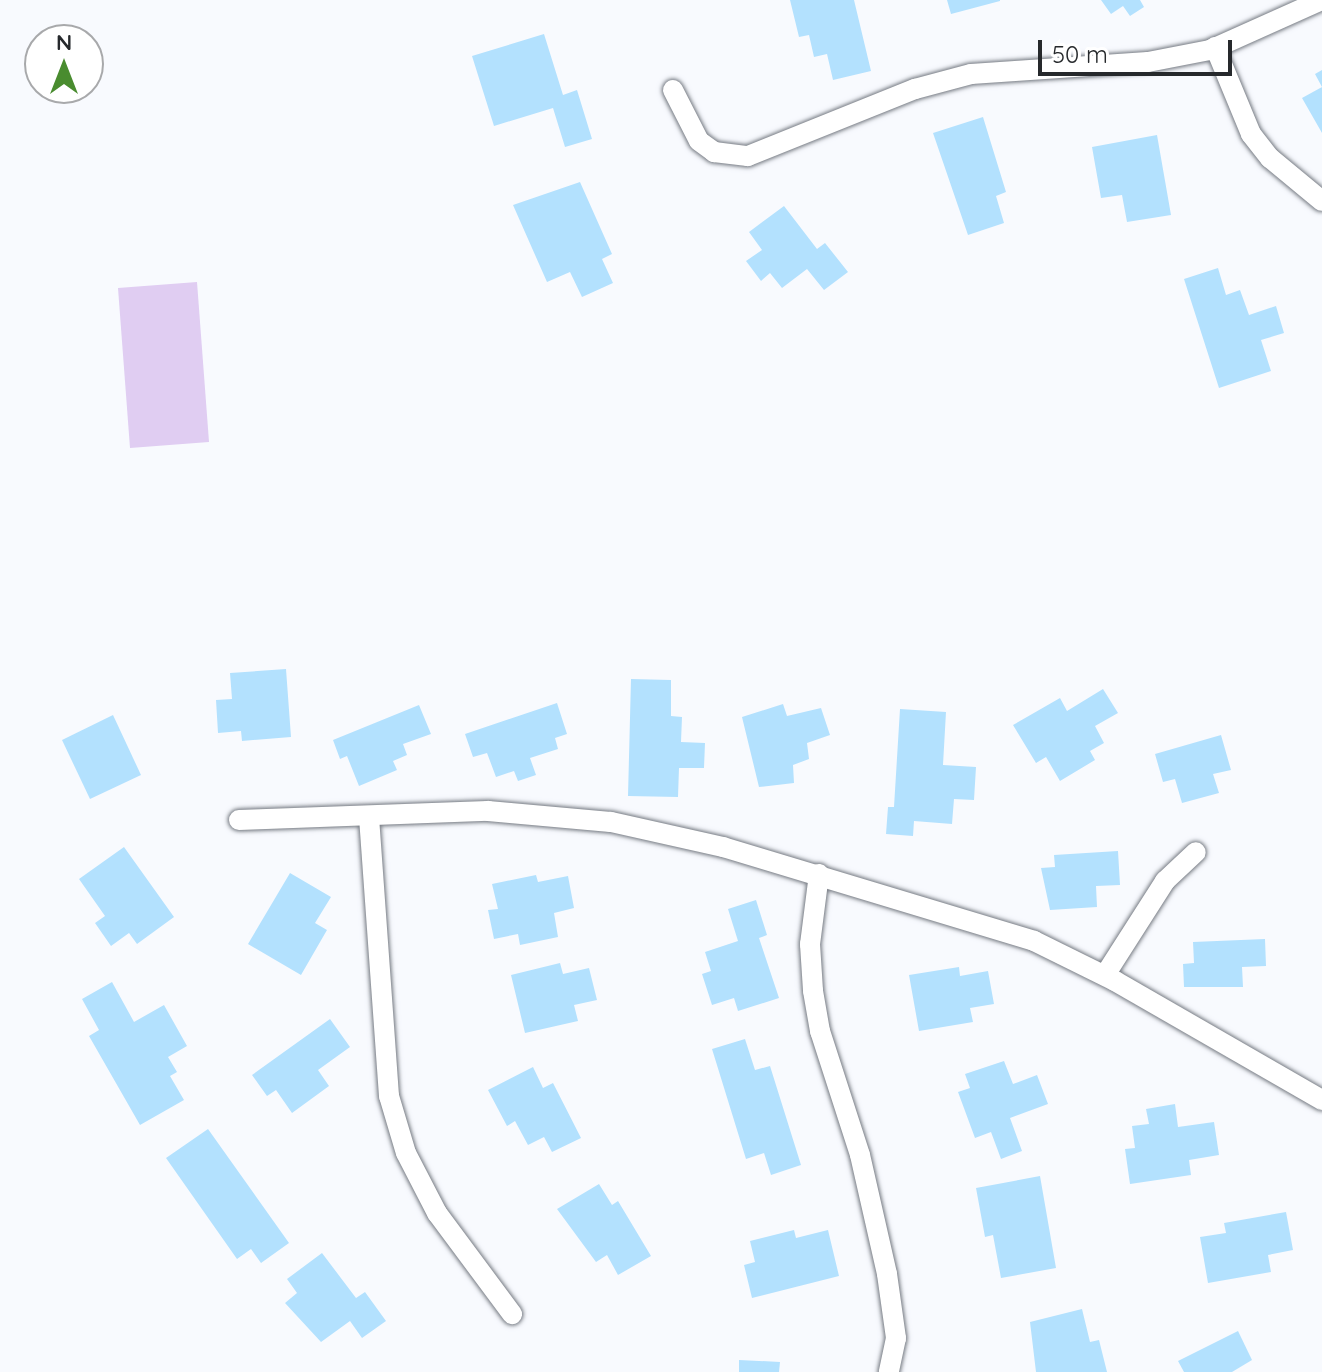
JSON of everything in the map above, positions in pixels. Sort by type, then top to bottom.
[{"type":"street","points":[[673,90],[699,141],[731,158],[971,74],[1148,62],[1215,47],[1322,0]]},
{"type":"street","points":[[1215,47],[1251,134],[1270,158],[1322,201]]},
{"type":"street","points":[[239,820],[488,811],[611,822],[819,874],[1034,941],[1105,975],[1322,1100]]},
{"type":"street","points":[[369,817],[389,1096],[406,1153],[437,1213],[512,1314]]},
{"type":"street","points":[[1105,975],[1165,881],[1196,852]]},
{"type":"street","points":[[819,874],[810,944],[813,991],[820,1031],[860,1155],[887,1274],[896,1338],[889,1372]]},
{"type":"shaded area","points":[[197,282],[209,442],[130,448],[118,288]]},
{"type":"building","points":[[790,0],[854,0],[871,71],[833,80],[827,54],[814,57],[809,35],[799,37]]},
{"type":"building","points":[[947,0],[1000,0],[1000,1],[951,14]]},
{"type":"building","points":[[1101,0],[1140,0],[1144,7],[1130,16],[1123,6],[1111,14]]},
{"type":"building","points":[[544,34],[563,95],[577,90],[592,139],[565,147],[553,108],[494,126],[472,56]]},
{"type":"building","points":[[1322,70],[1322,87],[1315,74]]},
{"type":"building","points":[[1322,87],[1322,133],[1302,98]]},
{"type":"building","points":[[983,117],[1006,192],[996,196],[1004,223],[968,235],[933,133]]},
{"type":"building","points":[[1157,135],[1171,215],[1127,222],[1122,195],[1101,198],[1092,147]]},
{"type":"building","points":[[580,182],[612,254],[602,259],[613,283],[582,297],[570,272],[547,282],[513,205]]},
{"type":"building","points":[[784,206],[817,249],[825,243],[848,272],[824,290],[807,269],[782,288],[770,273],[761,281],[746,261],[762,250],[749,232]]},
{"type":"building","points":[[1218,268],[1226,295],[1240,290],[1249,315],[1276,306],[1284,333],[1261,340],[1271,371],[1219,388],[1184,279]]},
{"type":"building","points":[[286,669],[291,737],[242,741],[241,731],[218,733],[216,700],[232,699],[230,673]]},
{"type":"building","points":[[631,679],[671,680],[671,716],[682,717],[681,742],[705,743],[704,768],[679,768],[678,797],[628,796]]},
{"type":"building","points":[[1103,689],[1118,713],[1095,726],[1104,743],[1090,751],[1095,760],[1060,781],[1046,757],[1036,763],[1013,725],[1060,698],[1067,711]]},
{"type":"building","points":[[557,703],[567,734],[555,738],[558,749],[530,758],[536,775],[518,781],[514,771],[496,777],[487,753],[473,757],[465,734]]},
{"type":"building","points":[[783,704],[787,716],[821,708],[830,735],[807,743],[809,759],[793,765],[794,783],[759,787],[742,717]]},
{"type":"building","points":[[419,705],[431,734],[403,744],[407,755],[393,761],[397,770],[359,786],[347,756],[340,759],[333,740]]},
{"type":"building","points":[[900,709],[946,712],[943,765],[976,767],[974,800],[954,799],[952,824],[914,821],[913,836],[886,834],[888,807],[894,807]]},
{"type":"building","points":[[113,715],[141,775],[90,799],[62,740]]},
{"type":"building","points":[[1221,735],[1231,770],[1213,774],[1219,793],[1182,803],[1175,779],[1163,782],[1155,754]]},
{"type":"building","points":[[124,847],[174,917],[137,944],[129,933],[111,946],[95,923],[105,916],[79,879]]},
{"type":"building","points":[[1118,851],[1120,885],[1096,886],[1097,907],[1050,910],[1041,868],[1055,867],[1054,855]]},
{"type":"building","points":[[290,873],[331,897],[315,923],[327,930],[301,975],[248,944]]},
{"type":"building","points":[[536,875],[538,882],[568,876],[574,908],[554,913],[558,937],[520,945],[518,934],[494,939],[488,910],[498,909],[492,884]]},
{"type":"building","points":[[756,900],[767,935],[759,938],[779,998],[738,1011],[734,998],[712,1005],[702,974],[711,971],[705,952],[738,941],[728,909]]},
{"type":"building","points":[[1265,939],[1266,966],[1242,967],[1243,987],[1184,987],[1183,964],[1194,963],[1193,942]]},
{"type":"building","points":[[560,963],[563,974],[589,968],[597,1000],[574,1005],[578,1021],[525,1033],[511,975]]},
{"type":"building","points":[[959,967],[960,976],[988,971],[994,1004],[970,1008],[973,1022],[919,1031],[909,975]]},
{"type":"building","points":[[112,982],[134,1022],[164,1005],[187,1046],[168,1057],[177,1072],[170,1076],[184,1100],[140,1125],[89,1036],[99,1030],[82,999]]},
{"type":"building","points":[[330,1019],[350,1047],[318,1070],[329,1086],[292,1113],[276,1090],[267,1096],[252,1075]]},
{"type":"building","points":[[745,1039],[755,1070],[770,1066],[801,1165],[771,1175],[764,1153],[746,1159],[712,1049]]},
{"type":"building","points":[[1004,1061],[1013,1084],[1037,1075],[1048,1104],[1010,1118],[1022,1151],[1001,1159],[991,1132],[975,1138],[958,1092],[970,1088],[965,1074]]},
{"type":"building","points":[[533,1067],[543,1088],[553,1083],[581,1138],[552,1152],[544,1137],[528,1145],[515,1121],[507,1126],[488,1090]]},
{"type":"building","points":[[1175,1104],[1178,1127],[1214,1122],[1219,1155],[1189,1160],[1191,1175],[1130,1184],[1125,1149],[1135,1148],[1132,1126],[1149,1124],[1146,1109]]},
{"type":"building","points":[[208,1129],[289,1243],[261,1263],[251,1249],[237,1259],[166,1158]]},
{"type":"building","points":[[1040,1176],[1056,1268],[1001,1278],[993,1235],[985,1237],[976,1188]]},
{"type":"building","points":[[599,1184],[612,1205],[618,1201],[651,1256],[618,1275],[607,1255],[596,1262],[557,1209]]},
{"type":"building","points":[[1286,1212],[1293,1250],[1268,1255],[1271,1272],[1208,1283],[1200,1237],[1226,1233],[1224,1223]]},
{"type":"building","points":[[794,1230],[796,1238],[828,1230],[839,1276],[752,1298],[744,1265],[755,1262],[750,1241]]},
{"type":"building","points":[[322,1253],[356,1298],[365,1292],[386,1321],[362,1338],[350,1321],[321,1342],[285,1303],[297,1293],[287,1279]]},
{"type":"building","points":[[1082,1309],[1090,1342],[1099,1340],[1107,1372],[1036,1372],[1030,1322]]},
{"type":"building","points":[[1238,1331],[1252,1360],[1232,1372],[1184,1372],[1178,1361]]},
{"type":"building","points":[[739,1360],[780,1362],[779,1372],[739,1372]]}]
